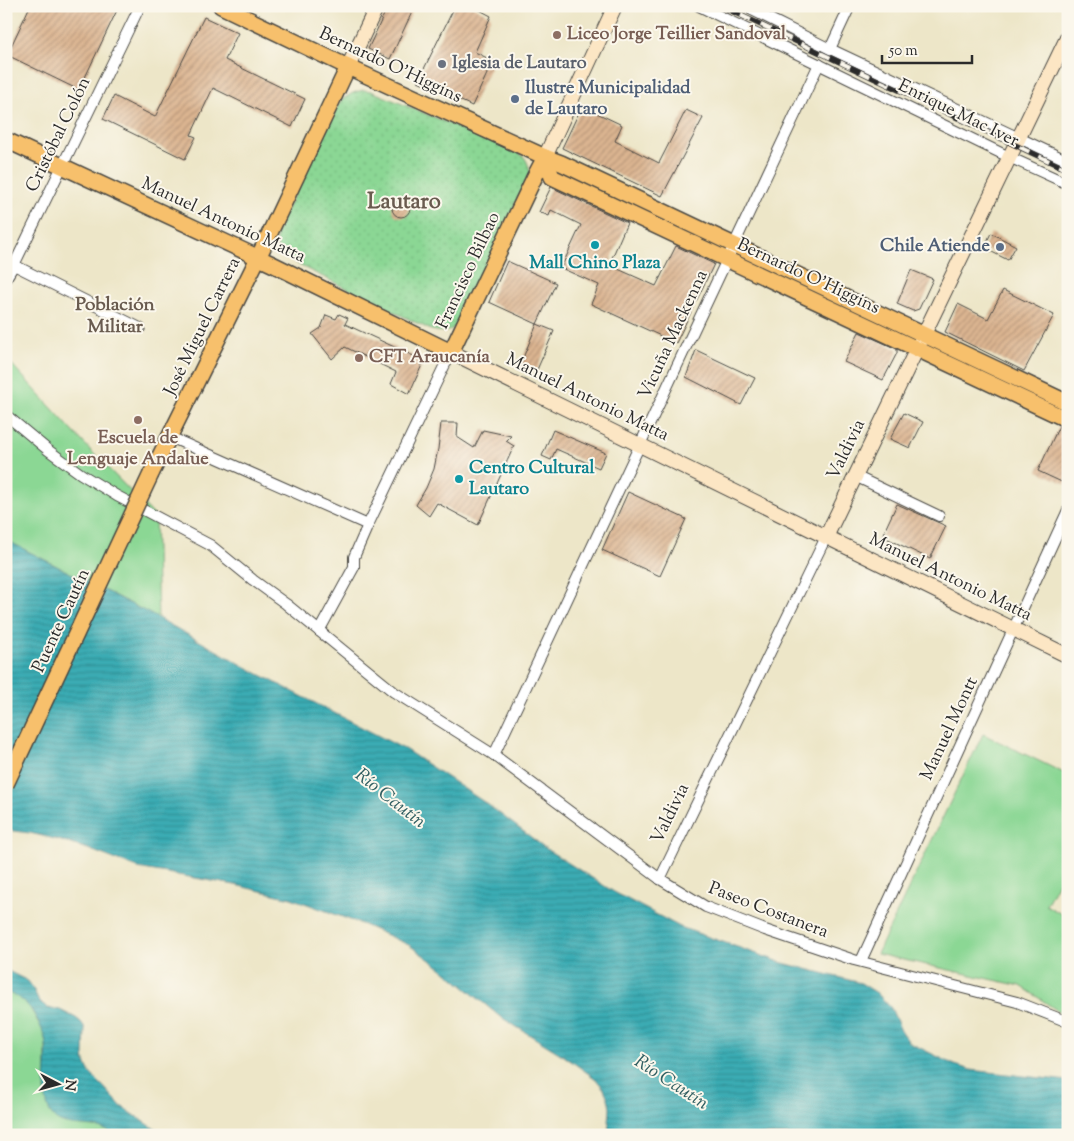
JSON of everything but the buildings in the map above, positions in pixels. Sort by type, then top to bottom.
[{"type":"main road","name":"Bernardo O'Higgins","points":[[221,6],[348,68],[561,163],[734,244],[1068,420]]},
{"type":"main road","name":"José Miguel Carrera","points":[[152,474],[258,258],[348,68]]},
{"type":"main road","name":"Manuel Antonio Matta","points":[[6,140],[258,258],[451,352]]},
{"type":"main road","name":"Bernardo O'Higgins","points":[[545,157],[552,178],[727,260],[1068,403]]},
{"type":"main road","name":"Francisco Bilbao","points":[[451,352],[545,157]]},
{"type":"main road","name":"Puente Cautín","points":[[6,784],[152,474]]},
{"type":"street","name":"Cristóbal Colón","points":[[6,278],[140,6]]},
{"type":"street","name":"José Miguel Carrera","points":[[348,68],[377,6]]},
{"type":"street","name":"Francisco Bilbao","points":[[545,157],[615,6]]},
{"type":"street","name":"Enrique Mac Iver","points":[[700,6],[1068,184]]},
{"type":"street","name":"Enrique Mac Iver","points":[[744,6],[830,49],[1068,161]]},
{"type":"street","points":[[830,49],[850,6]]},
{"type":"street","name":"Valdivia","points":[[660,879],[1068,36]]},
{"type":"street","name":"Vicuña Mackenna","points":[[494,754],[819,64]]},
{"type":"street","points":[[14,265],[140,328]]},
{"type":"street","name":"Francisco Bilbao","points":[[319,631],[354,567],[354,557],[368,525],[451,352]]},
{"type":"street","name":"Manuel Antonio Matta","points":[[451,352],[1068,656]]},
{"type":"street","name":"Paseo Costanera","points":[[6,415],[48,450],[81,474],[117,496],[210,545],[394,692],[494,754],[660,879],[706,907],[765,930],[861,961],[1017,1002],[1067,1021]]},
{"type":"street","points":[[170,437],[368,525]]},
{"type":"street","points":[[855,476],[939,516]]},
{"type":"street","name":"Manuel Montt","points":[[861,961],[1068,510]]},
{"type":"green space","points":[[363,90],[371,91],[513,150],[523,156],[528,164],[530,172],[460,321],[447,331],[431,330],[301,266],[278,250],[276,235],[281,221],[341,100]]},
{"type":"green space","points":[[6,358],[92,452],[155,516],[158,618],[6,540]]},
{"type":"green space","points":[[983,734],[1068,775],[1068,864],[1046,905],[1068,918],[1068,1007],[1064,1015],[1021,986],[877,954]]},
{"type":"green space","points":[[6,992],[19,997],[29,1006],[43,1031],[46,1043],[45,1094],[66,1124],[103,1128],[119,1135],[6,1135]]},
{"type":"water","name":"Río Cautín","points":[[6,540],[158,618],[257,673],[406,750],[487,804],[548,850],[614,892],[680,927],[783,963],[861,983],[877,993],[891,1008],[902,1033],[910,1043],[955,1065],[971,1070],[1068,1081],[1068,1135],[608,1135],[610,1108],[608,1098],[596,1079],[564,1056],[499,1016],[444,970],[409,945],[364,925],[291,898],[235,885],[138,868],[55,839],[6,830]]},
{"type":"water","points":[[6,970],[28,981],[38,999],[48,1008],[60,1010],[81,1022],[85,1028],[85,1062],[90,1073],[121,1106],[167,1135],[121,1135],[90,1126],[62,1123],[52,1115],[48,1106],[45,1086],[47,1053],[44,1034],[28,1005],[21,999],[6,992]]},
{"type":"railway","points":[[721,6],[1068,170]]},
{"type":"place","name":"Liceo Jorge Teillier Sandoval","points":[[557,35]]},
{"type":"place","name":"Iglesia de Lautaro","points":[[442,64]]},
{"type":"place","name":"Ilustre Municipalidad de Lautaro","points":[[515,99]]},
{"type":"place","name":"Mall Chino Plaza","points":[[595,245]]},
{"type":"place","name":"Chile Atiende","points":[[1000,247]]},
{"type":"place","name":"CFT Araucanía","points":[[359,358]]},
{"type":"place","name":"Escuela de Lenguaje Andalue","points":[[138,420]]},
{"type":"place","name":"Centro Cultural Lautaro","points":[[459,479]]},
{"type":"district","name":"Lautaro","points":[[404,203]]},
{"type":"district","name":"Población Militar","points":[[115,316]]}]
